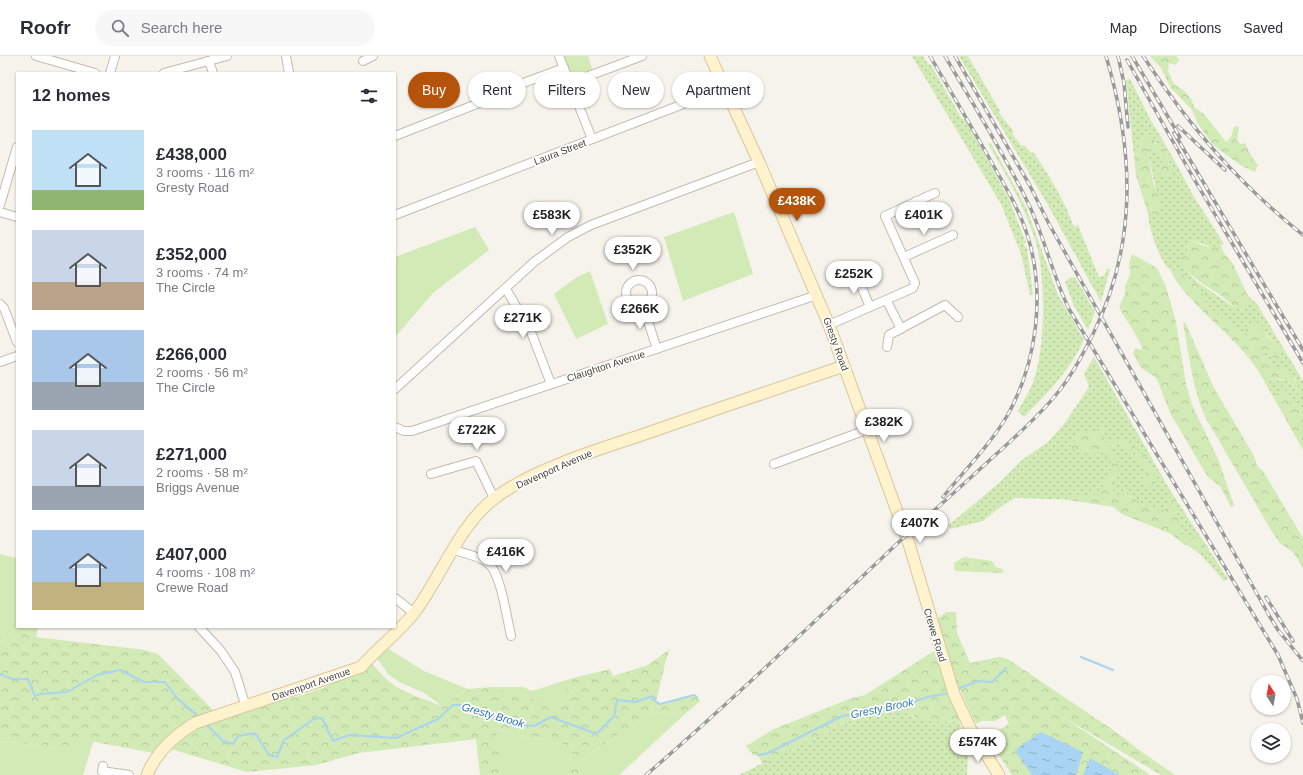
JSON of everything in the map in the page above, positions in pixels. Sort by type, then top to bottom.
[{"type":"street","points":[[36,56],[92,72]]},
{"type":"street","points":[[110,72],[115,56]]},
{"type":"street","points":[[168,72],[227,56]]},
{"type":"street","points":[[286,56],[289,72]]},
{"type":"street","points":[[363,61],[373,56]]},
{"type":"street","points":[[559,56],[566,72]]},
{"type":"street","name":"Gresty Road","points":[[710,56],[718,72]]},
{"type":"street","points":[[600,72],[639,57]]},
{"type":"street","points":[[210,60],[213,72]]},
{"type":"street","points":[[396,136],[564,68]]},
{"type":"street","points":[[579,108],[592,140]]},
{"type":"street","name":"Laura Street","points":[[396,215],[674,108]]},
{"type":"street","name":"Gresty Road","points":[[734,108],[817,295],[903,527]]},
{"type":"street","points":[[0,205],[16,150]]},
{"type":"street","points":[[396,388],[534,262],[568,237],[590,225],[759,162]]},
{"type":"street","points":[[829,325],[912,288],[915,283],[885,216],[935,193]]},
{"type":"street","points":[[916,201],[924,216]]},
{"type":"street","points":[[0,212],[16,217]]},
{"type":"street","points":[[904,257],[953,235]]},
{"type":"street","points":[[867,269],[853,276],[870,307]]},
{"type":"street","points":[[506,289],[531,332],[551,384]]},
{"type":"street","name":"Claughton Avenue","points":[[396,427],[404,431],[412,431],[817,295]]},
{"type":"street","points":[[887,300],[901,329]]},
{"type":"street","points":[[0,304],[4,308],[16,339]]},
{"type":"street","points":[[887,347],[889,335],[945,305],[958,317]]},
{"type":"street","points":[[643,306],[657,349]]},
{"type":"street","points":[[0,362],[16,356]]},
{"type":"street","name":"Davenport Avenue","points":[[147,775],[154,762],[166,746],[187,728],[207,718],[362,667],[371,656],[394,637],[414,613],[454,550],[466,528],[494,498],[535,475],[594,451],[844,366]]},
{"type":"street","points":[[774,464],[866,430]]},
{"type":"street","points":[[431,474],[476,461],[494,498]]},
{"type":"street","name":"Crewe Road","points":[[903,527],[953,692],[976,739],[1000,775]]},
{"type":"street","points":[[454,550],[484,560],[493,568],[501,593],[511,636]]},
{"type":"street","points":[[396,599],[414,613]]},
{"type":"street","points":[[200,628],[221,651],[234,672],[246,706]]},
{"type":"street","points":[[102,771],[129,775]]},
{"type":"green space","points":[[559,56],[588,56],[593,72],[566,72]]},
{"type":"green space","points":[[912,56],[923,56],[928,64],[931,65],[962,119],[965,119],[1009,199],[1026,243],[1024,244],[1025,247],[1027,247],[1033,295],[1030,295],[1021,254],[1001,204]]},
{"type":"green space","points":[[959,56],[968,56],[1000,111],[999,113],[1014,132],[1012,134],[1022,146],[1024,145],[1031,153],[1033,152],[1045,170],[1056,188],[1074,227],[1078,225],[1099,277],[1105,275],[1107,269],[1110,269],[1101,302],[1048,205]]},
{"type":"green space","points":[[1150,56],[1176,56],[1179,60],[1176,65],[1169,63],[1168,71],[1174,84],[1184,91],[1192,100],[1194,107],[1204,114],[1226,142],[1231,137],[1234,127],[1239,126],[1237,141],[1241,144],[1245,143],[1251,156],[1258,165],[1255,172],[1240,165],[1213,145],[1198,124],[1192,110],[1171,88],[1161,68]]},
{"type":"green space","points":[[1130,79],[1150,119],[1193,195],[1224,244],[1214,248],[1191,240],[1187,241],[1189,248],[1188,254],[1182,257],[1185,269],[1196,281],[1235,308],[1248,301],[1248,296],[1257,304],[1303,381],[1303,413],[1300,413],[1290,403],[1289,393],[1278,392],[1275,400],[1263,379],[1269,378],[1287,380],[1299,396],[1295,378],[1269,364],[1261,352],[1267,350],[1272,357],[1279,360],[1274,343],[1271,339],[1263,331],[1251,327],[1247,336],[1244,337],[1206,304],[1200,291],[1202,288],[1169,269],[1160,256],[1152,234],[1148,214],[1158,213],[1156,189],[1148,154],[1151,142],[1165,166],[1161,166],[1154,172],[1173,169],[1166,156],[1167,153],[1165,150],[1153,141],[1142,137],[1140,149],[1134,156],[1126,80]]},
{"type":"green space","points":[[1152,133],[1155,143],[1163,146],[1167,153],[1166,156],[1173,169],[1173,174],[1163,175],[1154,172],[1161,166],[1165,166],[1151,143],[1148,154],[1153,182],[1161,202],[1158,213],[1148,214],[1136,175],[1134,156],[1140,149],[1142,137],[1146,138]]},
{"type":"green space","points":[[991,143],[1026,207],[1058,295],[1084,340],[1065,371],[1024,417],[1018,411],[1032,385],[1037,371],[1040,353],[1043,314],[1042,275],[1036,243],[1027,217],[988,144]]},
{"type":"green space","points":[[734,212],[753,274],[683,301],[664,237]]},
{"type":"green space","points":[[475,227],[489,250],[433,293],[396,336],[396,257]]},
{"type":"green space","points":[[1191,240],[1209,247],[1221,245],[1224,253],[1233,264],[1248,296],[1248,301],[1243,307],[1235,308],[1222,296],[1200,282],[1181,263],[1182,257],[1188,254],[1189,248],[1187,241]]},
{"type":"green space","points":[[1132,254],[1157,268],[1166,287],[1176,322],[1186,384],[1192,405],[1219,461],[1234,506],[1231,507],[1220,486],[1209,478],[1203,469],[1171,415],[1155,377],[1141,368],[1133,353],[1135,348],[1143,350],[1135,333],[1119,307],[1125,294],[1125,286],[1130,275],[1129,264]]},
{"type":"green space","points":[[1170,268],[1202,288],[1201,291],[1206,304],[1244,337],[1247,336],[1245,332],[1247,325],[1253,327],[1254,321],[1260,322],[1263,327],[1262,330],[1279,349],[1279,360],[1272,357],[1267,350],[1262,352],[1271,365],[1290,371],[1302,394],[1299,397],[1293,386],[1288,381],[1276,378],[1263,379],[1241,348],[1177,283]]},
{"type":"green space","points":[[590,271],[608,324],[576,339],[554,294],[577,277]]},
{"type":"green space","points":[[1075,277],[1095,312],[1088,330],[1074,306],[1065,282],[1070,278]]},
{"type":"green space","points":[[1185,322],[1214,388],[1254,456],[1257,466],[1263,471],[1303,538],[1303,568],[1293,552],[1280,543],[1271,530],[1204,415],[1196,392],[1191,369],[1183,323]]},
{"type":"green space","points":[[1094,357],[1170,490],[1228,579],[1224,581],[1200,554],[1170,533],[1122,514],[1114,507],[1082,500],[1015,498],[1003,505],[983,521],[950,529],[949,525],[1000,482],[1022,460],[1048,442],[1064,424],[1089,387],[1084,374]]},
{"type":"green space","points":[[1285,389],[1289,393],[1290,403],[1298,406],[1300,412],[1303,413],[1303,450],[1275,400],[1278,392]]},
{"type":"green space","points":[[1106,428],[1104,440],[1106,442],[1121,441],[1131,443],[1137,449],[1139,454],[1145,454],[1146,460],[1157,478],[1156,483],[1152,487],[1141,480],[1147,472],[1144,463],[1135,462],[1136,454],[1120,444],[1110,445],[1117,460],[1118,467],[1118,473],[1114,486],[1117,495],[1127,492],[1135,500],[1145,505],[1166,511],[1170,506],[1170,498],[1176,498],[1178,521],[1182,537],[1202,539],[1209,549],[1200,554],[1190,545],[1185,545],[1171,534],[1122,514],[1114,507],[1068,500],[1067,496],[1075,493],[1082,496],[1100,492],[1111,468],[1110,459],[1101,451],[1092,455],[1069,448],[1078,433],[1091,433],[1094,435],[1097,429]]},
{"type":"green space","points":[[0,554],[16,558],[16,628],[38,628],[36,637],[17,629],[1,642]]},
{"type":"green space","points":[[964,557],[992,561],[996,567],[1002,569],[1004,573],[956,571],[954,569],[954,563]]},
{"type":"green space","points":[[947,612],[956,612],[957,633],[970,663],[999,657],[1008,659],[1116,732],[1175,775],[1161,775],[1063,717],[1149,775],[1012,775],[987,737],[1009,724],[1005,715],[995,721],[982,721],[976,724],[955,679],[936,619]]},
{"type":"green space","points":[[17,629],[36,637],[145,650],[158,654],[212,709],[212,717],[271,699],[289,699],[323,688],[371,662],[379,672],[402,690],[442,706],[468,689],[492,687],[560,706],[573,678],[610,669],[613,676],[648,665],[670,649],[656,702],[660,704],[694,695],[700,701],[685,714],[652,712],[584,758],[578,775],[566,775],[574,747],[497,730],[501,775],[480,775],[476,739],[359,753],[316,765],[247,772],[174,750],[166,746],[159,754],[95,742],[72,749],[0,741],[0,640],[2,642]]},
{"type":"green space","points":[[387,648],[424,671],[468,689],[442,706],[424,693],[399,682],[388,674],[376,657]]},
{"type":"green space","points":[[934,651],[959,720],[931,722],[924,721],[906,711],[890,713],[875,711],[837,726],[763,764],[758,756],[753,755],[746,746],[774,729],[849,699],[865,695]]},
{"type":"green space","points":[[573,678],[560,707],[492,687],[523,687],[532,691]]},
{"type":"green space","points":[[875,711],[885,713],[906,711],[914,718],[951,722],[959,720],[968,757],[967,775],[739,775],[837,726]]},
{"type":"green space","points":[[652,712],[685,714],[619,775],[578,775],[584,758]]},
{"type":"green space","points":[[496,730],[574,747],[566,775],[501,775]]},
{"type":"green space","points":[[95,736],[83,775],[0,775],[0,741],[72,749]]},
{"type":"water","points":[[1041,732],[1083,752],[1076,775],[1032,775],[1016,752],[1018,748]]},
{"type":"water","points":[[1090,758],[1116,773],[1120,775],[1083,775]]},
{"type":"waterway","name":"Gresty Brook","points":[[1081,657],[1113,670]]},
{"type":"waterway","name":"Gresty Brook","points":[[957,689],[979,681],[992,682],[1006,668]]},
{"type":"waterway","name":"Gresty Brook","points":[[0,674],[12,679],[28,679],[35,696],[40,694],[67,692],[97,675],[120,670],[144,682],[165,682],[177,698],[200,718]]},
{"type":"waterway","name":"Gresty Brook","points":[[758,755],[766,754],[842,716],[906,704],[928,697],[950,693]]},
{"type":"waterway","name":"Gresty Brook","points":[[206,724],[223,741],[233,744],[238,736],[255,733],[269,755],[277,757],[284,740],[314,719],[322,718],[333,741],[349,735],[396,738],[438,719],[453,705],[462,705],[516,724],[534,726],[551,717],[594,733],[599,732],[614,716],[617,700],[635,702],[653,696],[656,702],[660,704],[694,695],[697,697]]},
{"type":"railway","points":[[930,56],[1004,184],[1019,214],[1027,234],[1033,257],[1037,304],[1032,351],[1017,395],[1007,416],[993,437],[943,497]]},
{"type":"railway","points":[[945,56],[1000,150],[1030,207],[1058,284],[1069,309],[1278,655],[1297,699],[1303,723]]},
{"type":"railway","points":[[955,56],[1029,184],[1049,224],[1270,617],[1278,630],[1303,661]]},
{"type":"railway","points":[[646,775],[742,689],[900,541],[1025,428],[1061,389],[1071,374],[1093,334],[1108,300],[1118,266],[1124,231],[1127,196],[1126,162],[1122,127],[1106,56]]},
{"type":"railway","points":[[1118,56],[1124,83],[1128,127]]},
{"type":"railway","points":[[1132,56],[1180,137]]},
{"type":"railway","points":[[1143,56],[1178,106],[1216,152],[1257,195],[1303,235]]},
{"type":"railway","points":[[1127,60],[1194,179],[1303,363]]},
{"type":"railway","points":[[1178,126],[1225,170]]},
{"type":"railway","points":[[1174,133],[1303,350]]},
{"type":"railway","points":[[1266,597],[1293,641]]}]
